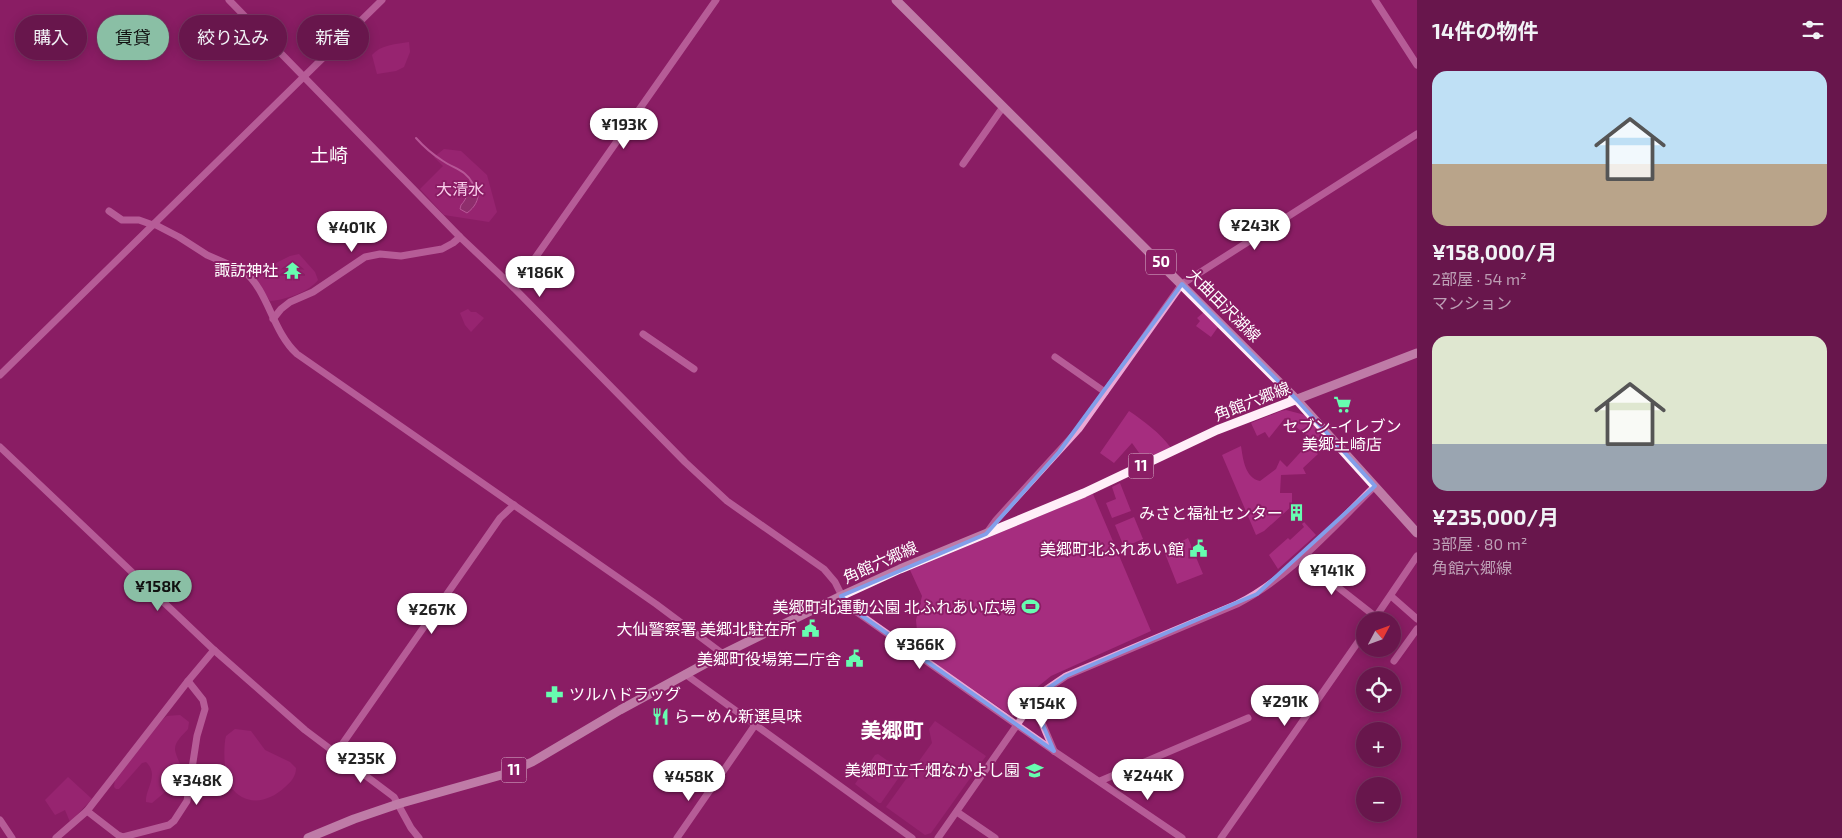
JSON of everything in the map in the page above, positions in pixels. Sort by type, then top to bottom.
[{"type":"main road","name":"大曲田沢湖線","points":[[896,0],[1297,400],[1417,533]]},
{"type":"main road","name":"角館六郷線","points":[[308,838],[354,819],[398,804],[505,774],[532,762],[620,710],[723,654],[841,596],[900,569],[1084,493],[1217,430],[1417,353]]},
{"type":"street","points":[[229,0],[460,237],[514,288],[685,462],[727,501],[824,569],[835,582],[845,602],[858,613],[1054,751],[1182,838]]},
{"type":"street","points":[[0,375],[382,0]]},
{"type":"street","points":[[514,288],[716,0]]},
{"type":"street","points":[[1375,0],[1417,65]]},
{"type":"street","points":[[963,164],[1003,107]]},
{"type":"street","points":[[986,534],[996,520],[1079,429],[1182,284],[1417,134]]},
{"type":"street","points":[[109,211],[122,220],[139,220],[179,236],[207,255],[244,271],[250,276],[259,291],[286,344],[297,354],[656,604],[723,654]]},
{"type":"street","points":[[274,319],[281,309],[290,302],[313,292],[365,257],[380,254],[401,256],[442,249],[460,237]]},
{"type":"street","points":[[643,334],[694,369]]},
{"type":"street","points":[[1055,357],[1105,392]]},
{"type":"street","points":[[0,447],[214,650],[305,730],[394,797],[411,828],[419,838]]},
{"type":"street","points":[[938,838],[1033,702],[1044,691],[1066,676],[1257,594],[1284,574],[1375,486]]},
{"type":"street","points":[[336,753],[500,518],[514,505]]},
{"type":"street","points":[[1379,612],[1417,556]]},
{"type":"street","points":[[1298,560],[1330,581],[1366,612]]},
{"type":"street","points":[[1391,596],[1417,619]]},
{"type":"street","points":[[1394,661],[1417,629]]},
{"type":"street","points":[[1221,838],[1356,645]]},
{"type":"street","points":[[56,838],[87,811],[214,650]]},
{"type":"street","points":[[686,674],[912,838]]},
{"type":"street","points":[[87,811],[123,837],[169,825],[174,821],[187,801],[197,736],[205,709],[203,700],[188,681]]},
{"type":"street","points":[[1033,702],[1054,751]]},
{"type":"street","points":[[1100,781],[1248,718]]},
{"type":"street","points":[[677,838],[755,725]]},
{"type":"street","points":[[957,812],[995,838]]},
{"type":"street","points":[[0,820],[12,838]]},
{"type":"highlighted area","points":[[1182,284],[1297,400],[1375,486],[1257,594],[1066,676],[1044,691],[1033,702],[1054,751],[858,613],[841,596],[986,534],[1059,452]]},
{"type":"green space","points":[[409,42],[410,52],[404,67],[396,71],[377,74],[372,55],[375,52],[394,44]]},
{"type":"green space","name":"大清水","points":[[444,149],[461,151],[487,175],[497,212],[489,222],[444,215],[420,189],[443,166],[434,157]]},
{"type":"green space","points":[[299,254],[315,272],[318,280],[309,288],[296,295],[270,301],[253,275],[255,269],[264,264],[268,267],[290,256]]},
{"type":"green space","points":[[468,309],[484,318],[471,332],[465,325],[460,313]]},
{"type":"green space","points":[[1204,312],[1218,327],[1211,337],[1196,326],[1200,321],[1197,318]]},
{"type":"green space","points":[[1286,410],[1305,415],[1335,448],[1332,451],[1321,439],[1316,443],[1285,418],[1269,438],[1265,432],[1257,436],[1251,423]]},
{"type":"green space","points":[[1129,411],[1152,428],[1171,448],[1145,461],[1132,443],[1114,463],[1100,453]]},
{"type":"green space","points":[[1308,444],[1318,454],[1303,468],[1306,474],[1281,475],[1280,493],[1292,493],[1292,506],[1264,531],[1256,535],[1222,455],[1241,446],[1248,472],[1260,481],[1276,469],[1280,460],[1287,467]]},
{"type":"green space","points":[[1120,483],[1131,511],[1112,518],[1106,503],[1116,499],[1112,487]]},
{"type":"green space","name":"美郷町北運動公園 北ふれあい広場","points":[[1093,494],[1151,631],[1051,676],[1035,689],[1013,717],[929,659],[920,643],[917,631],[916,620],[922,596],[910,570]]},
{"type":"green space","points":[[1134,517],[1143,539],[1124,547],[1115,525]]},
{"type":"green space","points":[[1304,522],[1316,535],[1278,569],[1269,555],[1304,527],[1302,524]]},
{"type":"green space","points":[[1188,538],[1203,574],[1177,584],[1164,551],[1166,550],[1165,547],[1171,547]]},
{"type":"green space","points":[[180,715],[189,722],[188,729],[175,746],[185,779],[181,790],[175,794],[165,792],[152,803],[146,802],[152,772],[146,762],[142,763],[119,789],[116,789],[114,787],[115,779],[163,719],[167,716]]},
{"type":"green space","points":[[935,721],[986,756],[931,833],[925,835],[886,807],[932,743],[929,729]]},
{"type":"green space","points":[[235,729],[251,731],[265,750],[290,762],[296,768],[291,781],[271,797],[250,800],[236,793],[230,786],[225,769],[225,747],[226,736]]},
{"type":"green space","points":[[878,754],[902,771],[881,803],[855,784],[875,755]]},
{"type":"green space","points":[[68,777],[92,799],[70,822],[65,810],[55,815],[45,800]]},
{"type":"shaded area","name":"大清水","points":[[473,184],[479,191],[479,195],[474,206],[467,213],[460,209]]},
{"type":"waterway","points":[[416,138],[435,156],[464,173],[473,184]]},
{"type":"place","name":"諏訪神社","points":[[292,270]]},
{"type":"place","name":"セブン-イレブン 美郷土崎店","points":[[1342,405]]},
{"type":"place","name":"みさと福祉センター","points":[[1297,513]]},
{"type":"place","name":"美郷町北ふれあい館","points":[[1198,549]]},
{"type":"place","name":"美郷町北運動公園 北ふれあい広場","points":[[1030,607]]},
{"type":"place","name":"大仙警察署 美郷北駐在所","points":[[810,629]]},
{"type":"place","name":"美郷町役場第二庁舎","points":[[855,659]]},
{"type":"place","name":"ツルハドラッグ","points":[[555,694]]},
{"type":"place","name":"らーめん新選具味","points":[[660,716]]},
{"type":"place","name":"美郷町立千畑なかよし園","points":[[1034,770]]},
{"type":"district","name":"土崎","points":[[329,155]]},
{"type":"district","name":"美郷町","points":[[892,731]]}]
